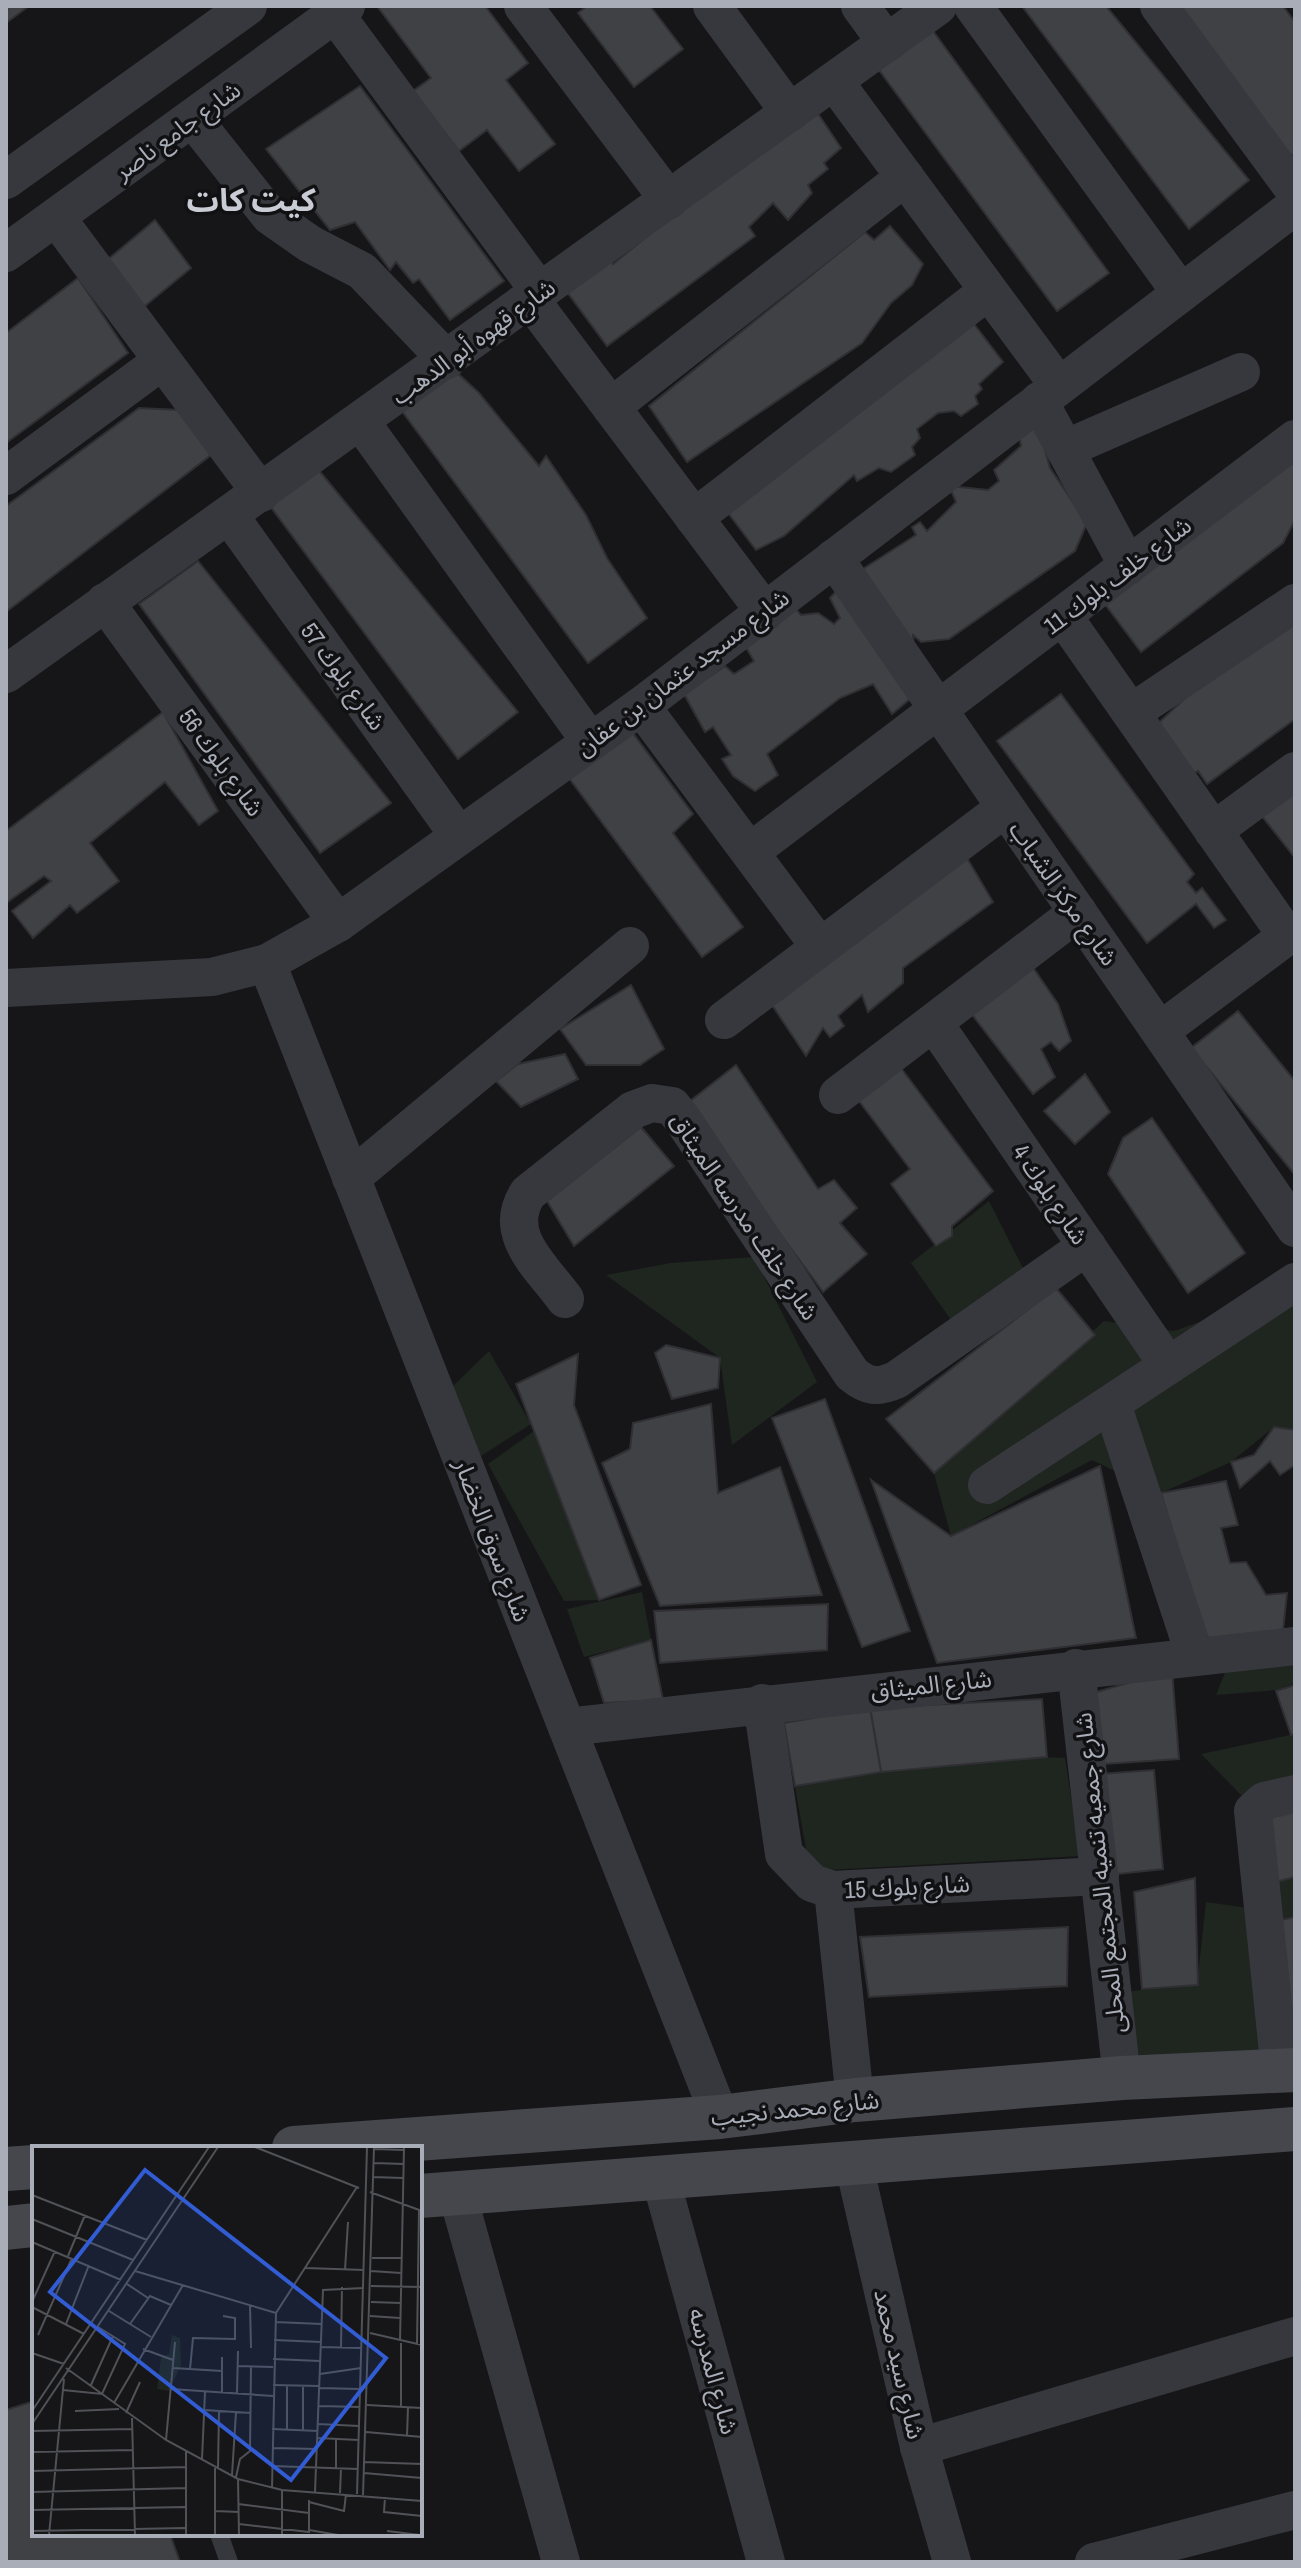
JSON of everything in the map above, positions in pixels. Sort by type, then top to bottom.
[{"type":"main road","name":"شارع محمد نجيب","points":[[321,2146],[720,2117],[855,2100],[1122,2078],[1288,2070]]},
{"type":"main road","points":[[438,2195],[1295,2129]]},
{"type":"main road","points":[[6,2169],[32,2167]]},
{"type":"main road","points":[[6,2228],[32,2225]]},
{"type":"street","points":[[6,180],[248,6]]},
{"type":"street","points":[[523,6],[669,200]]},
{"type":"street","points":[[712,6],[790,113]]},
{"type":"street","points":[[860,6],[887,43]]},
{"type":"street","name":"شارع قهوه أبو الدهب","points":[[6,674],[938,6]]},
{"type":"street","points":[[973,6],[1181,293]]},
{"type":"street","points":[[1159,6],[1295,191]]},
{"type":"street","points":[[341,10],[611,407],[765,612]]},
{"type":"street","name":"شارع جامع ناصر","points":[[6,253],[341,10]]},
{"type":"street","points":[[834,81],[988,291],[1049,394],[1065,449],[1128,566]]},
{"type":"street","points":[[193,119],[270,216],[310,244],[362,271],[447,360]]},
{"type":"street","points":[[611,407],[905,177]]},
{"type":"street","name":"شارع مسجد عثمان بن عفان","points":[[6,988],[212,977],[267,963],[338,923],[641,706],[1295,206]]},
{"type":"street","points":[[56,217],[261,493]]},
{"type":"street","points":[[694,518],[988,291]]},
{"type":"street","points":[[6,476],[162,361]]},
{"type":"street","points":[[1065,449],[1241,372]]},
{"type":"street","points":[[361,422],[590,741]]},
{"type":"street","name":"شارع خلف بلوك 11","points":[[750,852],[1295,439]]},
{"type":"street","name":"شارع بلوك 57","points":[[229,515],[459,836]]},
{"type":"street","name":"شارع مركز الشباب","points":[[834,558],[1295,1228]]},
{"type":"street","name":"شارع بلوك 56","points":[[105,602],[338,923]]},
{"type":"street","points":[[1131,713],[1295,603]]},
{"type":"street","points":[[1063,616],[1213,831],[1291,933],[1160,1031]]},
{"type":"street","points":[[641,706],[820,947]]},
{"type":"street","points":[[1213,831],[1295,771]]},
{"type":"street","points":[[724,1020],[1005,808]]},
{"type":"street","points":[[838,1095],[1078,912]]},
{"type":"street","points":[[351,1178],[630,946]]},
{"type":"street","name":"شارع سوق الخضار","points":[[267,963],[720,2117]]},
{"type":"street","name":"شارع بلوك 4","points":[[934,1023],[1168,1365]]},
{"type":"street","name":"شارع خلف مدرسه الميثاق","points":[[565,1299],[521,1240],[518,1208],[528,1193],[633,1110],[652,1103],[672,1106],[852,1374],[865,1384],[879,1387],[896,1380],[1087,1246]]},
{"type":"street","points":[[987,1485],[1295,1282]]},
{"type":"street","points":[[1112,1404],[1195,1656]]},
{"type":"street","name":"شارع الميثاق","points":[[567,1727],[1295,1646]]},
{"type":"street","name":"شارع جمعيه تنميه المجتمع المحلى","points":[[1076,1668],[1122,2078]]},
{"type":"street","name":"شارع بلوك 15","points":[[762,1703],[784,1854],[812,1883],[833,1890],[1100,1876]]},
{"type":"street","points":[[1288,2070],[1280,1920],[1253,1811],[1264,1801],[1295,1794]]},
{"type":"street","points":[[833,1890],[855,2100]]},
{"type":"street","name":"شارع سيد محمد","points":[[854,2165],[919,2447],[952,2562]]},
{"type":"street","name":"شارع المدرسه","points":[[661,2180],[766,2562]]},
{"type":"street","points":[[438,2195],[561,2562]]},
{"type":"street","points":[[919,2447],[1295,2336]]},
{"type":"street","points":[[1094,2562],[1295,2510]]},
{"type":"lane","points":[[220,2536],[229,2562]]},
{"type":"shaded area","points":[[989,1201],[1023,1268],[951,1320],[911,1263]]},
{"type":"shaded area","points":[[754,1257],[817,1382],[732,1445],[720,1358],[606,1275],[671,1263]]},
{"type":"shaded area","points":[[1295,1288],[1295,1430],[1274,1427],[1231,1462],[1161,1493],[1092,1460],[951,1536],[934,1473],[1104,1321],[1174,1331]]},
{"type":"shaded area","points":[[489,1351],[531,1424],[481,1456],[448,1391]]},
{"type":"shaded area","points":[[534,1431],[599,1600],[564,1601],[488,1464]]},
{"type":"shaded area","points":[[642,1592],[651,1640],[584,1657],[567,1609]]},
{"type":"shaded area","points":[[1295,1645],[1295,1683],[1277,1690],[1216,1695],[1232,1655]]},
{"type":"shaded area","points":[[1295,1734],[1295,1783],[1242,1796],[1201,1754]]},
{"type":"shaded area","points":[[974,1754],[1065,1758],[1080,1856],[810,1871],[795,1787]]},
{"type":"shaded area","points":[[1295,1877],[1295,1916],[1276,1921],[1276,1882]]},
{"type":"shaded area","points":[[1206,1902],[1255,1909],[1262,2058],[1122,2078],[1122,1992],[1197,1985]]},
{"type":"building","points":[[6,6],[29,6],[6,23]]},
{"type":"building","points":[[377,6],[485,6],[528,63],[506,80],[555,144],[519,171],[487,130],[459,151],[413,91],[431,78]]},
{"type":"building","points":[[587,6],[650,6],[683,49],[634,87],[578,13]]},
{"type":"building","points":[[1022,6],[1106,6],[1249,180],[1189,229]]},
{"type":"building","points":[[1171,6],[1283,6],[1295,22],[1295,153],[1289,158]]},
{"type":"building","points":[[928,24],[1109,273],[1057,311],[873,62]]},
{"type":"building","points":[[360,86],[504,281],[450,320],[419,279],[413,283],[396,262],[390,270],[355,222],[330,230],[266,149]]},
{"type":"building","points":[[811,103],[841,148],[824,163],[828,169],[808,185],[812,193],[788,220],[773,203],[749,227],[755,236],[607,346],[567,292],[604,251],[613,264]]},
{"type":"building","points":[[155,220],[191,268],[140,310],[106,261]]},
{"type":"building","points":[[890,226],[923,264],[912,285],[891,303],[862,343],[687,462],[649,406],[865,232],[874,240]]},
{"type":"building","points":[[78,278],[128,353],[6,443],[6,333]]},
{"type":"building","points":[[974,324],[1003,362],[979,384],[982,389],[975,396],[978,404],[961,416],[954,411],[938,413],[917,429],[920,438],[912,447],[915,455],[891,472],[879,468],[857,481],[854,475],[784,536],[756,550],[725,509]]},
{"type":"building","points":[[452,368],[479,393],[539,466],[546,456],[586,515],[607,558],[647,618],[588,663],[401,410]]},
{"type":"building","points":[[139,408],[180,410],[215,452],[6,612],[6,506]]},
{"type":"building","points":[[1036,418],[1050,468],[1087,523],[1075,551],[949,639],[921,642],[913,635],[916,694],[858,572],[916,535],[912,527],[920,522],[927,531],[956,502],[949,486],[988,490],[999,481],[994,470],[1021,446],[1017,424]]},
{"type":"building","points":[[1295,437],[1295,520],[1283,543],[1141,652],[1095,591]]},
{"type":"building","points":[[317,468],[518,712],[458,759],[270,506]]},
{"type":"building","points":[[198,561],[391,803],[320,853],[139,604]]},
{"type":"building","points":[[839,588],[916,694],[892,714],[873,684],[840,698],[767,754],[778,775],[755,791],[733,776],[722,759],[731,755],[713,727],[705,732],[684,694],[725,666],[734,674],[754,661],[744,644],[794,607],[801,615],[818,613],[834,624],[840,618],[830,598]]},
{"type":"building","points":[[1295,613],[1295,719],[1207,784],[1198,771],[1188,776],[1152,729],[1240,647]]},
{"type":"building","points":[[1061,694],[1194,874],[1187,882],[1196,893],[1202,888],[1226,920],[1214,928],[1196,904],[1147,943],[997,741]]},
{"type":"building","points":[[163,712],[218,811],[199,825],[165,782],[90,843],[119,881],[77,913],[70,905],[33,938],[12,911],[51,881],[44,876],[6,903],[6,831]]},
{"type":"building","points":[[618,713],[693,814],[673,833],[743,927],[702,957],[554,758]]},
{"type":"building","points":[[1295,781],[1295,858],[1257,810]]},
{"type":"building","points":[[967,858],[993,902],[903,968],[903,983],[868,1012],[862,995],[838,1016],[844,1026],[830,1037],[823,1028],[806,1056],[758,984]]},
{"type":"building","points":[[1032,966],[1058,1004],[1071,1041],[1059,1051],[1051,1042],[1041,1049],[1055,1077],[1033,1094],[970,1012]]},
{"type":"building","points":[[631,985],[664,1049],[640,1065],[586,1065],[560,1029]]},
{"type":"building","points":[[1238,1011],[1295,1081],[1295,1175],[1191,1048]]},
{"type":"building","points":[[565,1054],[578,1079],[521,1107],[496,1081],[518,1064]]},
{"type":"building","points":[[898,1064],[993,1191],[952,1226],[952,1236],[936,1246],[891,1184],[910,1169],[856,1097]]},
{"type":"building","points":[[736,1065],[818,1189],[834,1180],[857,1208],[840,1223],[867,1254],[823,1292],[685,1105]]},
{"type":"building","points":[[1085,1074],[1110,1112],[1075,1144],[1044,1111]]},
{"type":"building","points":[[1152,1118],[1245,1253],[1188,1293],[1108,1174],[1123,1138]]},
{"type":"building","points":[[641,1127],[674,1166],[574,1246],[547,1201]]},
{"type":"building","points":[[1056,1288],[1095,1335],[934,1473],[886,1419]]},
{"type":"building","points":[[666,1345],[720,1358],[718,1388],[672,1399],[655,1353]]},
{"type":"building","points":[[578,1354],[574,1405],[641,1585],[599,1600],[516,1384]]},
{"type":"building","points":[[825,1399],[910,1631],[862,1647],[772,1418]]},
{"type":"building","points":[[711,1404],[718,1493],[780,1467],[822,1595],[660,1606],[602,1463],[630,1449],[633,1423]]},
{"type":"building","points":[[1274,1427],[1295,1430],[1295,1465],[1280,1475],[1270,1461],[1240,1488],[1231,1462],[1254,1455]]},
{"type":"building","points":[[1100,1466],[1136,1638],[937,1663],[871,1480],[951,1536]]},
{"type":"building","points":[[1226,1481],[1238,1525],[1221,1528],[1230,1563],[1246,1562],[1266,1595],[1287,1593],[1283,1631],[1207,1644],[1161,1493]]},
{"type":"building","points":[[828,1604],[827,1650],[660,1663],[654,1611]]},
{"type":"building","points":[[651,1640],[663,1700],[604,1703],[590,1658]]},
{"type":"building","points":[[1172,1670],[1179,1759],[1104,1764],[1093,1693]]},
{"type":"building","points":[[1295,1685],[1295,1734],[1291,1735],[1276,1691]]},
{"type":"building","points":[[1042,1699],[1047,1757],[881,1772],[870,1708]]},
{"type":"building","points":[[870,1708],[881,1772],[795,1786],[784,1723]]},
{"type":"building","points":[[1154,1770],[1163,1869],[1100,1876],[1100,1774]]},
{"type":"building","points":[[1295,1808],[1295,1877],[1276,1882],[1266,1815]]},
{"type":"building","points":[[1195,1878],[1198,1985],[1142,1989],[1134,1892]]},
{"type":"building","points":[[1295,1917],[1295,2013],[1287,2014],[1276,1921]]},
{"type":"building","points":[[1068,1927],[1067,1986],[869,1997],[860,1937]]},
{"type":"building","points":[[32,2402],[32,2536],[171,2536],[180,2562],[6,2562],[6,2410]]},
{"type":"district","name":"كيت كات","points":[[251,199]]}]
